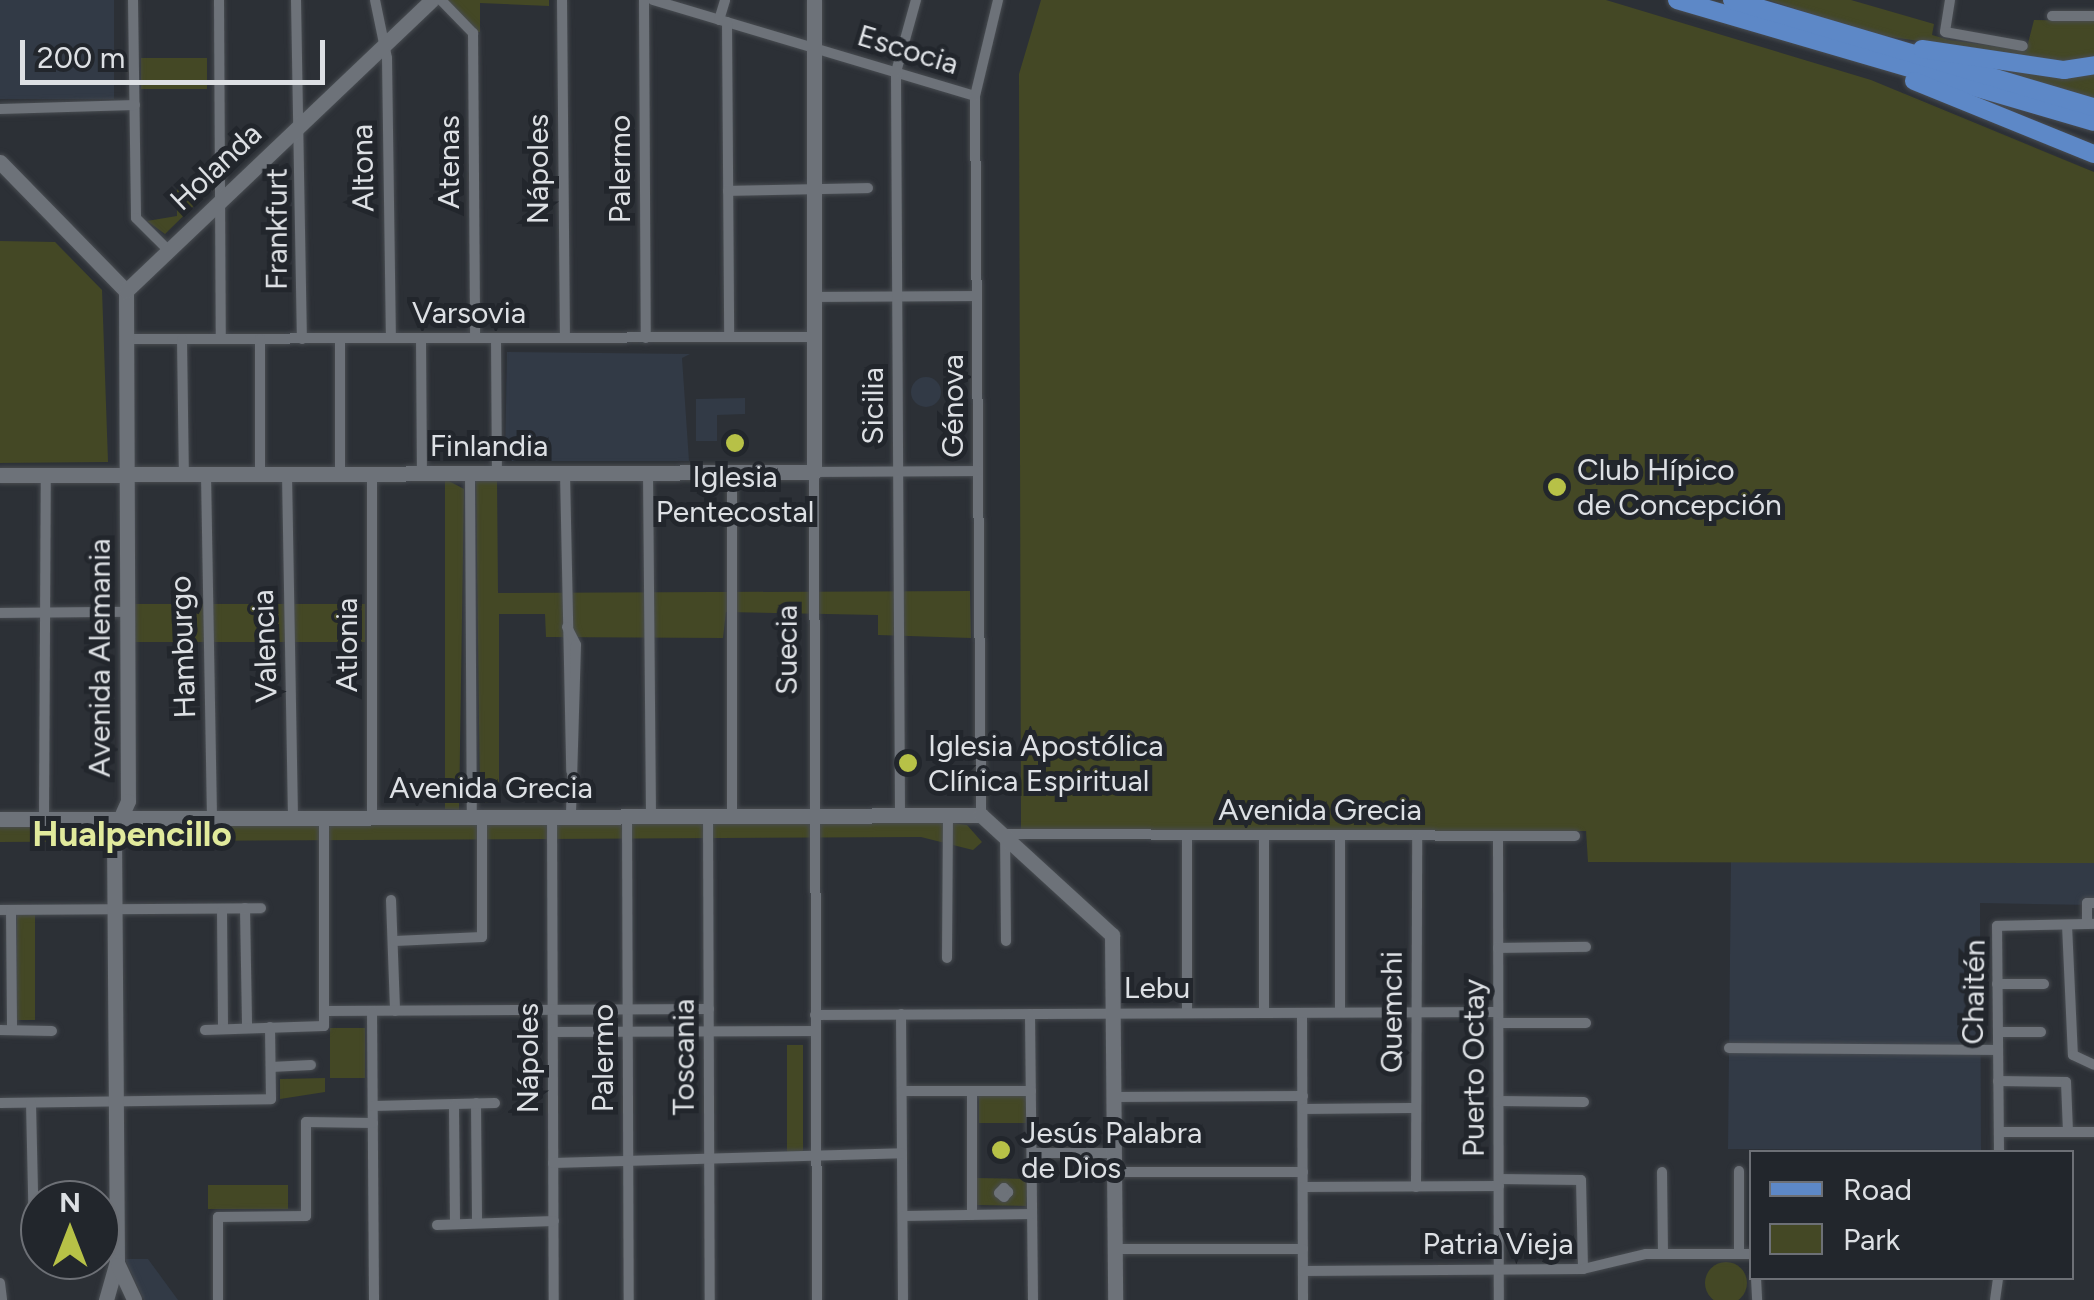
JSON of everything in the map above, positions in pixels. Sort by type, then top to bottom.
[{"type":"main road","points":[[1677,0],[1883,64],[2056,104],[2094,107]]},
{"type":"main road","points":[[1732,0],[2056,104],[2094,122]]},
{"type":"main road","points":[[1867,42],[2054,69],[2094,65]]},
{"type":"main road","points":[[1883,64],[2094,154]]},
{"type":"street","points":[[133,0],[137,222],[168,250]]},
{"type":"street","points":[[219,0],[221,339]]},
{"type":"street","name":"Frankfurt","points":[[296,0],[302,339]]},
{"type":"street","name":"Altona","points":[[375,0],[384,46],[391,338]]},
{"type":"street","name":"Holanda","points":[[126,290],[432,0]]},
{"type":"street","name":"Atenas","points":[[441,0],[473,32],[475,338]]},
{"type":"street","name":"Nápoles","points":[[562,0],[565,338]]},
{"type":"street","name":"Palermo","points":[[644,0],[646,338]]},
{"type":"street","name":"Escocia","points":[[653,0],[975,96]]},
{"type":"street","points":[[725,0],[729,338]]},
{"type":"street","name":"Suecia","points":[[814,0],[811,47],[818,1300]]},
{"type":"street","name":"Sicilia","points":[[900,814],[896,72],[916,0]]},
{"type":"street","name":"Génova","points":[[981,815],[975,96],[998,0]]},
{"type":"street","points":[[1950,0],[1944,32],[2023,46]]},
{"type":"street","points":[[2052,16],[2094,16]]},
{"type":"street","points":[[0,109],[134,105]]},
{"type":"street","points":[[0,162],[126,290]]},
{"type":"street","points":[[728,191],[868,188]]},
{"type":"street","name":"Avenida Alemania","points":[[117,1180],[115,911],[127,612],[126,290]]},
{"type":"street","points":[[813,297],[977,296]]},
{"type":"street","name":"Varsovia","points":[[126,339],[813,337]]},
{"type":"street","points":[[340,338],[340,474]]},
{"type":"street","points":[[422,338],[422,474]]},
{"type":"street","points":[[496,338],[497,473]]},
{"type":"street","points":[[182,339],[184,474]]},
{"type":"street","points":[[260,339],[260,474]]},
{"type":"street","name":"Finlandia","points":[[0,475],[978,471]]},
{"type":"street","points":[[648,472],[651,815]]},
{"type":"street","points":[[732,472],[732,814]]},
{"type":"street","points":[[395,941],[482,937],[470,473]]},
{"type":"street","points":[[564,473],[572,816]]},
{"type":"street","name":"Hamburgo","points":[[206,474],[212,818]]},
{"type":"street","name":"Valencia","points":[[286,474],[293,817]]},
{"type":"street","name":"Atlonia","points":[[372,474],[372,816]]},
{"type":"street","points":[[44,819],[46,475]]},
{"type":"street","points":[[0,613],[127,612]]},
{"type":"street","name":"Toscania","points":[[708,814],[710,1300]]},
{"type":"street","points":[[948,814],[948,958]]},
{"type":"street","name":"Palermo","points":[[627,815],[629,1300]]},
{"type":"street","points":[[981,815],[1110,931],[1115,1300]]},
{"type":"street","name":"Avenida Grecia","points":[[0,819],[981,815]]},
{"type":"street","name":"Nápoles","points":[[552,816],[554,1300]]},
{"type":"street","points":[[205,1030],[324,1026],[324,817]]},
{"type":"street","points":[[1004,834],[1006,941]]},
{"type":"street","name":"Avenida Grecia","points":[[1004,834],[1187,838],[1575,836]]},
{"type":"street","points":[[1264,837],[1264,1013]]},
{"type":"street","points":[[1340,837],[1340,1012]]},
{"type":"street","name":"Quemchi","points":[[1416,1187],[1417,837]]},
{"type":"street","name":"Puerto Octay","points":[[1498,837],[1499,1300]]},
{"type":"street","points":[[1187,838],[1187,1013]]},
{"type":"street","points":[[391,900],[395,1011]]},
{"type":"street","points":[[2090,903],[2090,924]]},
{"type":"street","points":[[245,908],[246,1027]]},
{"type":"street","points":[[52,1031],[6,1030],[6,910],[261,908]]},
{"type":"street","points":[[222,911],[223,1028]]},
{"type":"street","name":"Chaitén","points":[[1999,1150],[1997,926],[2090,924]]},
{"type":"street","points":[[2068,925],[2073,1054],[2094,1065]]},
{"type":"street","points":[[1498,948],[1586,947]]},
{"type":"street","points":[[1998,984],[2044,984]]},
{"type":"street","points":[[324,1011],[709,1009]]},
{"type":"street","points":[[372,1011],[374,1300]]},
{"type":"street","name":"Lebu","points":[[815,1015],[1416,1012],[1586,1023]]},
{"type":"street","points":[[1302,1013],[1303,1300]]},
{"type":"street","points":[[901,1014],[904,1300]]},
{"type":"street","points":[[1030,1014],[1034,1300]]},
{"type":"street","points":[[0,1103],[271,1099],[270,1027]]},
{"type":"street","points":[[553,1032],[815,1031]]},
{"type":"street","points":[[1998,1032],[2041,1032]]},
{"type":"street","points":[[1729,1048],[1998,1050]]},
{"type":"street","points":[[270,1067],[311,1065]]},
{"type":"street","points":[[1998,1081],[2066,1082],[2068,1132]]},
{"type":"street","points":[[902,1091],[1031,1091]]},
{"type":"street","points":[[972,1091],[972,1215]]},
{"type":"street","points":[[1114,1096],[1303,1096]]},
{"type":"street","points":[[1499,1102],[1584,1102]]},
{"type":"street","points":[[31,1103],[33,1180]]},
{"type":"street","points":[[476,1103],[477,1222]]},
{"type":"street","points":[[373,1106],[495,1103]]},
{"type":"street","points":[[454,1106],[455,1222]]},
{"type":"street","points":[[1303,1109],[1416,1108]]},
{"type":"street","points":[[218,1300],[218,1217],[306,1216],[306,1122],[373,1123]]},
{"type":"street","points":[[1998,1132],[2094,1132]]},
{"type":"street","points":[[1032,1153],[1114,1153]]},
{"type":"street","points":[[553,1163],[709,1162],[902,1154]]},
{"type":"street","points":[[1739,1171],[1745,1254]]},
{"type":"street","points":[[1114,1172],[1303,1172]]},
{"type":"street","points":[[1662,1172],[1662,1254]]},
{"type":"street","points":[[1303,1187],[1581,1180],[1584,1269]]},
{"type":"street","points":[[903,1216],[1032,1214]]},
{"type":"street","points":[[436,1225],[554,1221]]},
{"type":"street","points":[[1114,1250],[1303,1249]]},
{"type":"street","name":"Patria Vieja","points":[[1303,1270],[1584,1269],[1662,1254],[1745,1254]]},
{"type":"street","name":"Avenida Alemania","points":[[107,1299],[132,1298],[120,1266]]},
{"type":"street","points":[[0,1283],[2,1300]]},
{"type":"shaded area","points":[[0,0],[114,0],[114,99],[0,99]]},
{"type":"shaded area","points":[[507,352],[690,354],[682,358],[689,461],[505,461]]},
{"type":"shaded area","points":[[926,377],[936,382],[941,392],[936,402],[926,407],[916,402],[911,392],[916,382]]},
{"type":"shaded area","points":[[745,398],[745,414],[717,415],[717,441],[696,441],[696,399]]},
{"type":"shaded area","points":[[1731,861],[2094,863],[2094,905],[1980,903],[1981,1150],[1728,1149]]},
{"type":"shaded area","points":[[125,1259],[148,1259],[178,1300],[144,1300]]},
{"type":"green space","points":[[440,0],[549,0],[549,6],[480,3],[480,32],[467,33]]},
{"type":"green space","name":"Club Hípico de Concepción","points":[[1041,0],[1606,0],[1871,80],[2094,172],[2094,863],[1588,862],[1586,831],[1021,833],[1019,74]]},
{"type":"green space","points":[[1769,0],[1851,0],[1934,24],[1932,35],[1949,40],[2026,51],[2034,20],[2094,21],[2094,59],[2067,63],[1871,34]]},
{"type":"green space","points":[[141,58],[207,58],[207,89],[141,89]]},
{"type":"green space","points":[[1956,60],[2094,73],[2094,99]]},
{"type":"green space","points":[[215,185],[165,234],[147,221],[177,216],[177,186]]},
{"type":"green space","points":[[0,241],[55,242],[102,290],[108,462],[0,463]]},
{"type":"green space","points":[[476,478],[497,479],[498,593],[970,591],[971,638],[878,635],[878,615],[726,612],[723,638],[546,637],[545,614],[499,614],[499,803],[480,802]]},
{"type":"green space","points":[[445,479],[464,489],[459,810],[445,809]]},
{"type":"green space","points":[[134,604],[365,604],[365,642],[134,642]]},
{"type":"green space","points":[[929,820],[967,825],[982,842],[973,850],[921,837],[0,842],[0,827]]},
{"type":"green space","points":[[17,915],[35,915],[35,1020],[17,1020]]},
{"type":"green space","points":[[330,1028],[365,1028],[365,1078],[330,1078]]},
{"type":"green space","points":[[787,1045],[803,1045],[803,1158],[787,1158]]},
{"type":"green space","points":[[325,1078],[325,1092],[280,1099],[280,1079]]},
{"type":"green space","points":[[979,1096],[1026,1096],[1026,1123],[979,1123]]},
{"type":"green space","points":[[976,1178],[1027,1179],[1027,1206],[976,1205]]},
{"type":"green space","points":[[208,1185],[288,1185],[288,1209],[208,1209]]},
{"type":"green space","points":[[1718,1264],[1734,1264],[1745,1275],[1745,1291],[1736,1301],[1716,1301],[1707,1291],[1707,1275]]},
{"type":"place","name":"Iglesia Pentecostal","points":[[735,443]]},
{"type":"place","name":"Club Hípico de Concepción","points":[[1557,487]]},
{"type":"place","name":"Iglesia Apostólica Clínica Espiritual","points":[[908,763]]},
{"type":"place","name":"Jesús Palabra de Dios","points":[[1001,1150]]},
{"type":"district","name":"Hualpencillo","points":[[132,834]]}]
